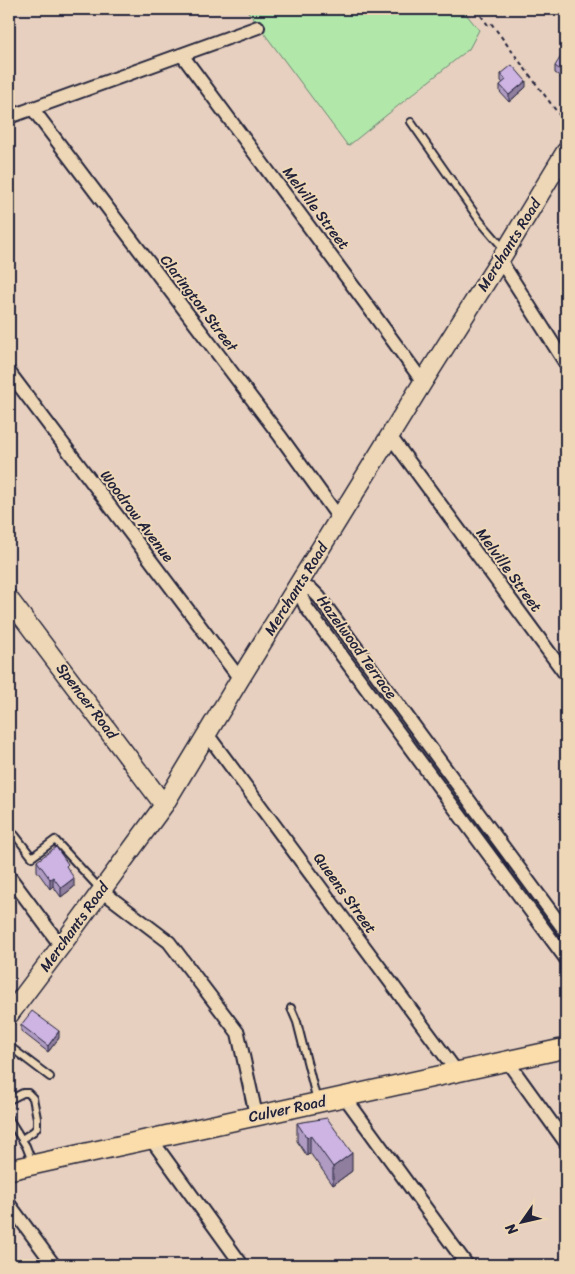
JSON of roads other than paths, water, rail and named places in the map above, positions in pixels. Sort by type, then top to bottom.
[{"type":"main road","name":"Culver Road","points":[[9,1170],[566,1048]]},
{"type":"street","points":[[9,117],[258,27]]},
{"type":"street","name":"Melville Street","points":[[182,55],[423,382]]},
{"type":"street","name":"Clarington Street","points":[[32,108],[280,436],[339,518]]},
{"type":"street","name":"Merchants Road","points":[[9,1015],[164,805],[566,151]]},
{"type":"street","points":[[503,256],[566,364]]},
{"type":"street","name":"Woodrow Avenue","points":[[9,372],[240,679]]},
{"type":"street","name":"Melville Street","points":[[390,436],[566,675]]},
{"type":"street","name":"Hazelwood Terrace","points":[[298,585],[312,590],[319,597],[566,932]]},
{"type":"street","name":"Hazelwood Terrace","points":[[298,585],[306,607],[566,959]]},
{"type":"street","name":"Spencer Road","points":[[9,599],[164,805]]},
{"type":"street","name":"Queens Street","points":[[207,734],[456,1072]]},
{"type":"street","points":[[9,876],[61,946]]},
{"type":"street","points":[[102,890],[169,942],[238,1033],[256,1115]]},
{"type":"street","points":[[507,1061],[566,1143]]},
{"type":"street","points":[[344,1096],[467,1265]]},
{"type":"street","points":[[151,1139],[242,1265]]},
{"type":"street","points":[[9,1204],[54,1265]]},
{"type":"lane","points":[[411,122],[503,256]]},
{"type":"lane","points":[[446,796],[459,786]]},
{"type":"lane","points":[[9,840],[15,835],[32,857],[54,840],[102,890]]},
{"type":"lane","points":[[291,1008],[297,1022],[317,1102]]},
{"type":"lane","points":[[9,1046],[50,1077]]},
{"type":"lane","points":[[9,1100],[22,1093],[28,1093],[33,1098],[37,1127],[22,1139]]},
{"type":"lane","points":[[9,1119],[26,1146],[33,1165]]}]
